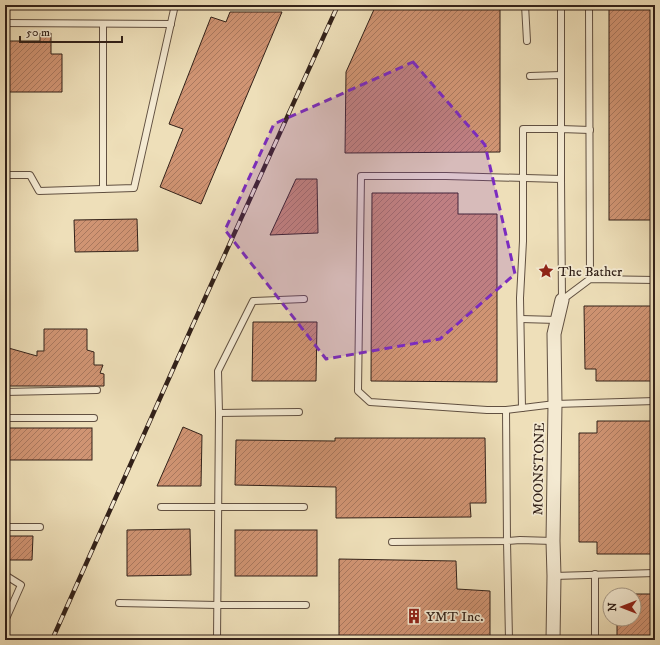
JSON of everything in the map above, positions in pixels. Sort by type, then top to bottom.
[{"type":"street","name":"MOONSTONE","points":[[553,640],[553,541],[556,404],[554,334],[562,300]]},
{"type":"lane","points":[[5,175],[30,175],[40,191],[134,188],[175,5]]},
{"type":"lane","points":[[525,5],[527,41]]},
{"type":"lane","points":[[561,5],[562,300]]},
{"type":"lane","points":[[589,5],[590,279]]},
{"type":"lane","points":[[5,23],[171,24]]},
{"type":"lane","points":[[102,24],[103,189]]},
{"type":"lane","points":[[530,76],[561,75]]},
{"type":"lane","points":[[522,408],[520,298],[523,241],[523,129],[590,130]]},
{"type":"lane","points":[[561,179],[446,176],[361,176],[358,391],[370,402],[487,410],[506,410],[556,404],[655,401]]},
{"type":"lane","points":[[562,300],[590,279],[655,280]]},
{"type":"lane","points":[[217,640],[218,371],[253,301],[304,299]]},
{"type":"lane","points":[[521,319],[557,320]]},
{"type":"lane","points":[[5,392],[97,390]]},
{"type":"lane","points":[[506,410],[509,640]]},
{"type":"lane","points":[[219,413],[299,412]]},
{"type":"lane","points":[[5,418],[94,418]]},
{"type":"lane","points":[[161,507],[304,507]]},
{"type":"lane","points":[[5,527],[40,527]]},
{"type":"lane","points":[[392,542],[520,540],[553,541]]},
{"type":"lane","points":[[554,576],[655,573]]},
{"type":"lane","points":[[595,640],[596,574]]},
{"type":"lane","points":[[5,575],[21,585],[5,621]]},
{"type":"lane","points":[[119,603],[306,605]]},
{"type":"highlighted area","points":[[413,62],[485,145],[515,274],[440,339],[326,359],[225,230],[274,124]]},
{"type":"building","points":[[376,5],[500,5],[500,152],[345,153],[346,72]]},
{"type":"building","points":[[609,5],[655,5],[655,220],[609,220]]},
{"type":"building","points":[[230,12],[282,12],[201,204],[160,187],[183,129],[169,124],[211,17],[226,22]]},
{"type":"building","points":[[40,33],[51,33],[51,54],[62,54],[62,92],[5,92],[5,41],[40,41]]},
{"type":"building","points":[[296,179],[317,179],[318,233],[270,235]]},
{"type":"building","points":[[372,193],[458,193],[458,214],[497,214],[497,382],[371,381]]},
{"type":"building","points":[[137,219],[138,251],[75,252],[74,220]]},
{"type":"building","points":[[584,306],[655,306],[655,381],[596,381],[596,369],[585,369]]},
{"type":"building","points":[[253,322],[317,322],[316,381],[252,381]]},
{"type":"building","points":[[44,329],[87,329],[87,350],[94,352],[94,365],[103,365],[100,373],[104,374],[104,386],[5,386],[5,347],[37,356],[37,351],[44,351]]},
{"type":"building","points":[[597,421],[655,421],[655,554],[597,554],[597,542],[579,542],[579,433],[597,433]]},
{"type":"building","points":[[183,427],[202,435],[201,486],[157,486]]},
{"type":"building","points":[[5,428],[92,428],[92,460],[5,460]]},
{"type":"building","points":[[335,438],[485,438],[486,503],[470,503],[471,517],[336,518],[336,487],[235,485],[236,440],[335,441]]},
{"type":"building","points":[[190,529],[191,575],[127,576],[127,530]]},
{"type":"building","points":[[235,530],[317,530],[317,576],[235,576]]},
{"type":"building","points":[[5,536],[33,536],[32,560],[5,560]]},
{"type":"building","name":"YMT Inc.","points":[[339,559],[456,561],[457,589],[490,591],[490,640],[339,640]]},
{"type":"building","points":[[642,594],[655,594],[655,640],[617,640],[617,627],[642,627]]},
{"type":"railway","points":[[52,640],[338,5]]},
{"type":"place","name":"The Bather","points":[[546,271]]},
{"type":"place","name":"YMT Inc.","points":[[414,616]]}]
